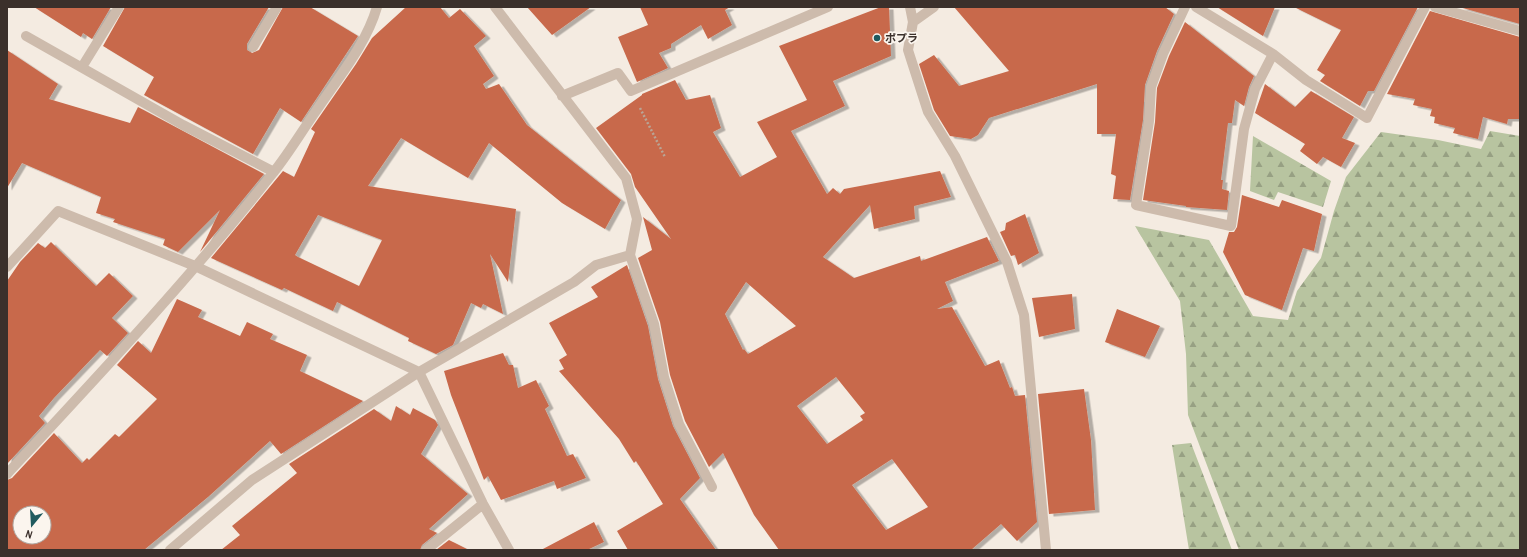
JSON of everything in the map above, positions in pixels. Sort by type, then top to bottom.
[{"type":"street","points":[[82,67],[120,7]]},
{"type":"street","points":[[253,48],[277,7]]},
{"type":"street","points":[[7,474],[195,266],[274,172],[341,75],[372,24],[377,7]]},
{"type":"street","points":[[495,7],[626,178],[637,219],[630,255],[654,324],[664,377],[679,424],[712,487]]},
{"type":"street","points":[[562,96],[618,73],[632,91],[828,7]]},
{"type":"street","points":[[910,7],[913,22],[908,50],[928,112],[955,156],[1007,262],[1024,315],[1046,550]]},
{"type":"street","points":[[913,22],[934,7]]},
{"type":"street","points":[[1186,7],[1163,54],[1150,87],[1149,120],[1136,205],[1231,226],[1244,129],[1255,89],[1273,54]]},
{"type":"street","points":[[1196,7],[1273,54],[1306,80],[1367,118],[1425,7]]},
{"type":"street","points":[[1435,7],[1520,31]]},
{"type":"street","points":[[26,36],[183,125],[274,172]]},
{"type":"street","points":[[7,266],[58,211],[195,266],[419,372],[484,504],[509,550]]},
{"type":"street","points":[[170,550],[252,480],[419,372],[574,282],[596,265],[630,255]]},
{"type":"street","points":[[426,550],[484,504]]},
{"type":"path","points":[[632,91],[665,157]]},
{"type":"green space","points":[[1490,131],[1520,136],[1520,550],[1239,550],[1188,415],[1186,354],[1180,301],[1135,226],[1209,240],[1253,316],[1288,320],[1297,291],[1321,258],[1334,211],[1346,177],[1381,132],[1438,140],[1481,149]]},
{"type":"green space","points":[[1253,136],[1331,181],[1323,207],[1278,192],[1274,200],[1250,191]]},
{"type":"green space","points":[[1191,443],[1232,550],[1189,550],[1172,445]]},
{"type":"building","points":[[34,7],[111,7],[92,39],[83,33],[81,37]]},
{"type":"building","points":[[125,7],[269,7],[247,44],[247,50],[252,53],[259,50],[283,7],[310,7],[358,36],[301,122],[280,108],[253,154],[144,95],[154,77],[103,46]]},
{"type":"building","points":[[406,7],[440,7],[449,18],[460,9],[486,36],[474,46],[494,76],[483,84],[486,89],[499,84],[527,125],[621,200],[605,229],[562,203],[489,143],[468,178],[401,138],[368,186],[516,209],[508,282],[490,254],[503,314],[483,304],[481,308],[471,303],[453,345],[436,354],[408,341],[409,338],[337,302],[333,311],[284,288],[282,290],[211,258],[283,171],[294,177],[315,132],[311,129],[372,38]],"holes":[[[318,215],[382,240],[359,286],[295,255]]]},
{"type":"building","points":[[527,7],[591,7],[552,35]]},
{"type":"building","points":[[640,7],[730,7],[725,10],[732,25],[708,39],[701,25],[671,44],[671,48],[659,53],[668,68],[637,82],[618,37],[648,25]]},
{"type":"building","points":[[881,7],[889,7],[891,56],[833,81],[845,106],[791,131],[827,194],[833,188],[840,194],[844,189],[940,171],[951,197],[914,206],[915,219],[874,229],[870,205],[823,257],[854,278],[920,256],[921,261],[987,237],[999,261],[945,282],[953,301],[937,309],[952,307],[985,366],[999,360],[1010,388],[1012,387],[1015,396],[1025,395],[1037,522],[1017,541],[1001,524],[971,550],[779,550],[754,515],[723,453],[709,467],[685,421],[670,375],[660,322],[638,258],[652,250],[643,217],[671,239],[635,187],[631,174],[596,128],[642,94],[675,80],[686,100],[710,95],[721,128],[713,132],[740,177],[777,157],[757,122],[807,100],[779,46]],"holes":[[[746,282],[796,326],[748,354],[744,349],[743,350],[725,314]],[[836,377],[865,413],[860,416],[863,420],[827,444],[797,406]],[[892,459],[928,507],[886,530],[852,485]]]},
{"type":"building","points":[[954,7],[1165,7],[1174,14],[1157,51],[1145,85],[1143,120],[1130,200],[1113,199],[1116,176],[1111,174],[1116,134],[1097,134],[1097,84],[989,118],[978,135],[971,139],[950,136],[934,110],[919,64],[934,55],[959,86],[1009,71]]},
{"type":"building","points":[[1217,7],[1275,7],[1263,36]]},
{"type":"building","points":[[1294,7],[1418,7],[1374,91],[1368,91],[1360,106],[1320,81],[1325,75],[1317,70],[1341,30]]},
{"type":"building","points":[[1459,7],[1520,7],[1520,24]]},
{"type":"building","points":[[1430,11],[1520,37],[1520,119],[1508,119],[1507,124],[1483,117],[1478,139],[1453,133],[1455,128],[1434,123],[1435,117],[1430,116],[1432,109],[1413,105],[1415,99],[1387,94]]},
{"type":"building","points":[[1185,22],[1254,76],[1249,87],[1244,106],[1235,100],[1232,123],[1228,123],[1221,180],[1223,180],[1222,189],[1229,191],[1227,210],[1186,207],[1143,200],[1155,122],[1157,88],[1169,56]]},
{"type":"building","points":[[7,50],[58,84],[49,99],[130,123],[138,107],[264,174],[200,252],[220,210],[178,252],[163,245],[165,239],[113,222],[115,219],[96,213],[101,197],[22,163],[7,188]]},
{"type":"building","points":[[1265,84],[1295,107],[1311,91],[1354,117],[1342,138],[1355,143],[1341,167],[1323,157],[1317,164],[1300,151],[1305,144],[1255,113]]},
{"type":"building","points":[[1242,195],[1279,207],[1282,200],[1322,214],[1314,251],[1303,248],[1282,310],[1245,295],[1223,252],[1229,232],[1234,232],[1237,227]]},
{"type":"building","points":[[1025,214],[1039,253],[1018,265],[1015,255],[1011,256],[1000,232],[1005,230],[1006,223]]},
{"type":"building","points":[[51,242],[96,286],[109,273],[133,296],[112,318],[128,333],[107,356],[100,350],[54,398],[39,416],[45,423],[7,464],[7,281],[20,262],[38,243],[45,248]]},
{"type":"building","points":[[627,265],[648,326],[658,379],[673,426],[700,478],[680,499],[716,550],[628,550],[617,531],[663,504],[636,461],[634,463],[619,439],[559,371],[564,369],[559,360],[567,355],[549,323],[598,297],[591,287]]},
{"type":"building","points":[[1072,294],[1075,329],[1039,337],[1032,298]]},
{"type":"building","points":[[177,299],[202,310],[198,317],[240,336],[247,322],[273,334],[270,339],[307,355],[300,371],[363,401],[281,454],[270,441],[208,497],[144,550],[7,550],[7,480],[12,478],[54,433],[82,463],[87,458],[89,460],[115,434],[119,437],[157,399],[117,365],[138,341],[151,353]]},
{"type":"building","points":[[1117,309],[1160,326],[1145,357],[1105,342]]},
{"type":"building","points":[[503,353],[509,365],[513,365],[518,388],[536,380],[549,406],[545,409],[567,456],[573,454],[586,478],[557,489],[554,481],[501,500],[488,476],[484,480],[451,395],[444,371]]},
{"type":"building","points":[[1084,389],[1091,440],[1095,510],[1049,514],[1038,394]]},
{"type":"building","points":[[396,406],[410,415],[413,408],[435,420],[438,425],[421,454],[468,494],[429,529],[437,533],[422,545],[420,550],[221,550],[240,535],[232,526],[297,473],[289,464],[374,409],[391,421]]},
{"type":"building","points":[[594,522],[604,542],[587,550],[541,550]]},
{"type":"building","points":[[449,540],[469,550],[436,550]]},
{"type":"place","name":"ポプラ","points":[[877,38]]}]
